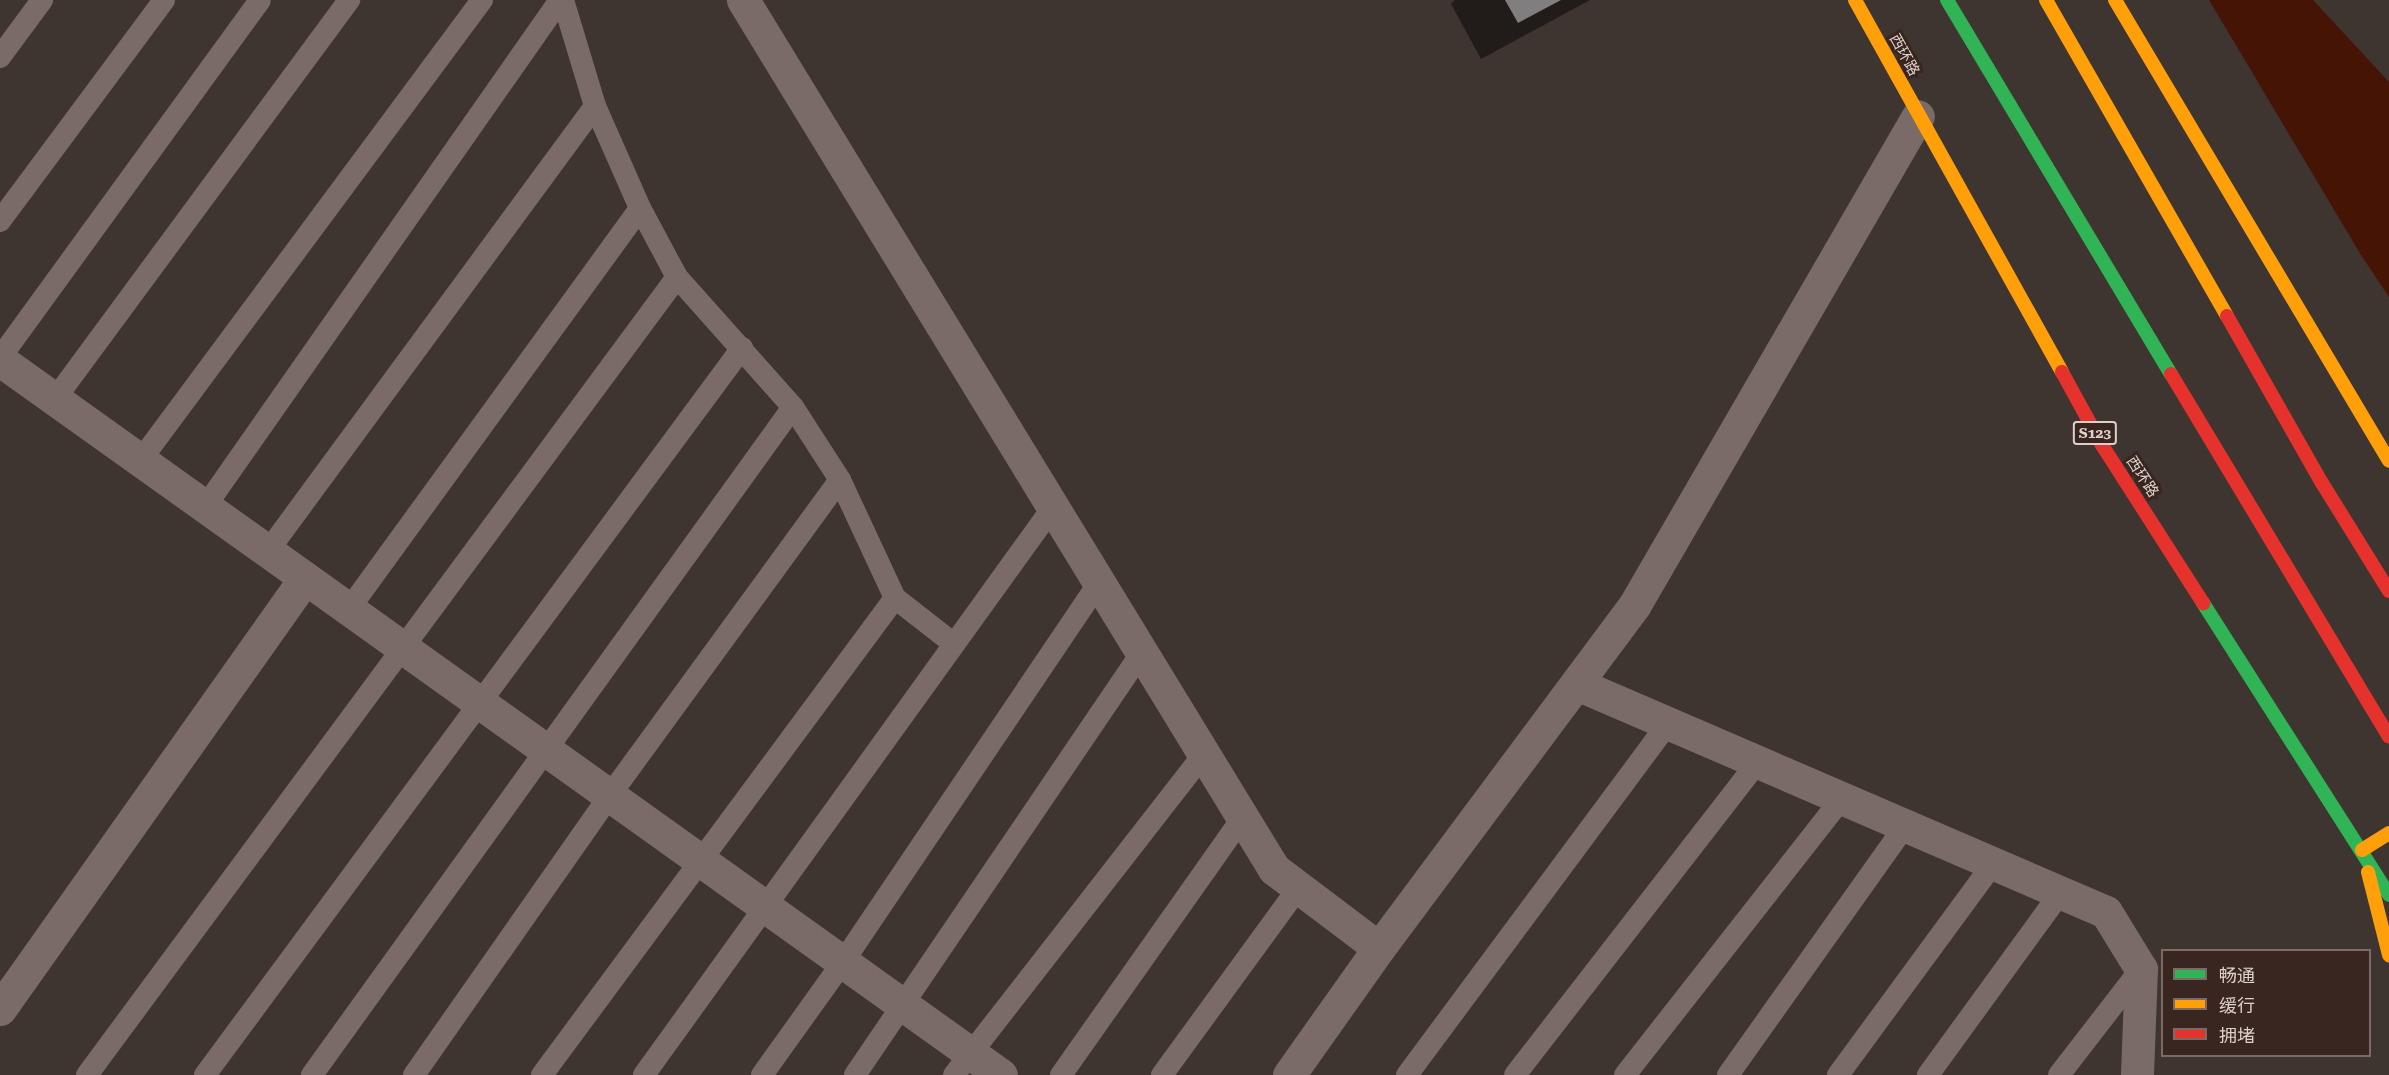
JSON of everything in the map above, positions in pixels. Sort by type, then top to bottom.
[{"type":"main road","name":"西环路","points":[[1855,0],[2102,446],[2389,895]]},
{"type":"main road","points":[[1947,0],[2389,737]]},
{"type":"main road","points":[[2046,0],[2322,483],[2389,591]]},
{"type":"main road","points":[[2115,0],[2389,461]]},
{"type":"main road","points":[[2389,833],[2362,850],[2389,955]]},
{"type":"street","points":[[743,0],[1274,869],[1380,948]]},
{"type":"street","points":[[1289,1075],[1380,948],[1634,606],[1918,116]]},
{"type":"street","points":[[0,359],[904,1005],[962,1064],[1001,1075]]},
{"type":"street","points":[[0,1009],[304,578]]},
{"type":"street","points":[[1577,684],[2106,912],[2141,969],[2137,1075]]},
{"type":"lane","points":[[0,57],[42,0]]},
{"type":"lane","points":[[0,221],[164,0]]},
{"type":"lane","points":[[0,359],[260,0]]},
{"type":"lane","points":[[55,399],[349,0]]},
{"type":"lane","points":[[140,461],[482,0]]},
{"type":"lane","points":[[562,0],[595,106],[640,208],[677,277],[793,407],[840,480],[895,598],[954,644]]},
{"type":"lane","points":[[205,507],[562,0]]},
{"type":"lane","points":[[268,551],[595,106]]},
{"type":"lane","points":[[349,609],[640,208]]},
{"type":"lane","points":[[87,1075],[401,647],[677,277]]},
{"type":"lane","points":[[205,1075],[478,702],[742,348]]},
{"type":"lane","points":[[312,1075],[544,749],[793,407]]},
{"type":"lane","points":[[414,1075],[610,795],[840,480]]},
{"type":"lane","points":[[644,1075],[1053,507]]},
{"type":"lane","points":[[762,1075],[843,962],[1099,582]]},
{"type":"lane","points":[[542,1075],[895,598]]},
{"type":"lane","points":[[855,1075],[1142,652]]},
{"type":"lane","points":[[1407,1075],[1668,724]]},
{"type":"lane","points":[[962,1064],[1204,754]]},
{"type":"lane","points":[[1515,1075],[1758,762]]},
{"type":"lane","points":[[1626,1075],[1842,798]]},
{"type":"lane","points":[[1061,1075],[1243,817]]},
{"type":"lane","points":[[1728,1075],[1905,826]]},
{"type":"lane","points":[[1838,1075],[1993,864]]},
{"type":"lane","points":[[1162,1075],[1299,887]]},
{"type":"lane","points":[[1928,1075],[2060,893]]},
{"type":"lane","points":[[2059,1075],[2141,969]]},
{"type":"shaded area","points":[[2209,0],[2313,0],[2389,82],[2389,297],[2361,255]]},
{"type":"building","points":[[1505,0],[1561,0],[1518,23]]},
{"type":"traffic: fast","points":[[1947,0],[2171,374]]},
{"type":"traffic: fast","points":[[2203,603],[2389,895]]},
{"type":"traffic: slow","points":[[1855,0],[2062,372]]},
{"type":"traffic: slow","points":[[2046,0],[2227,316]]},
{"type":"traffic: slow","points":[[2115,0],[2389,461]]},
{"type":"traffic: slow","points":[[2362,850],[2389,833]]},
{"type":"traffic: slow","points":[[2368,872],[2389,955]]},
{"type":"traffic: jam","points":[[2227,316],[2322,483],[2389,591]]},
{"type":"traffic: jam","points":[[2062,372],[2102,445],[2203,603]]},
{"type":"traffic: jam","points":[[2171,374],[2389,737]]}]
